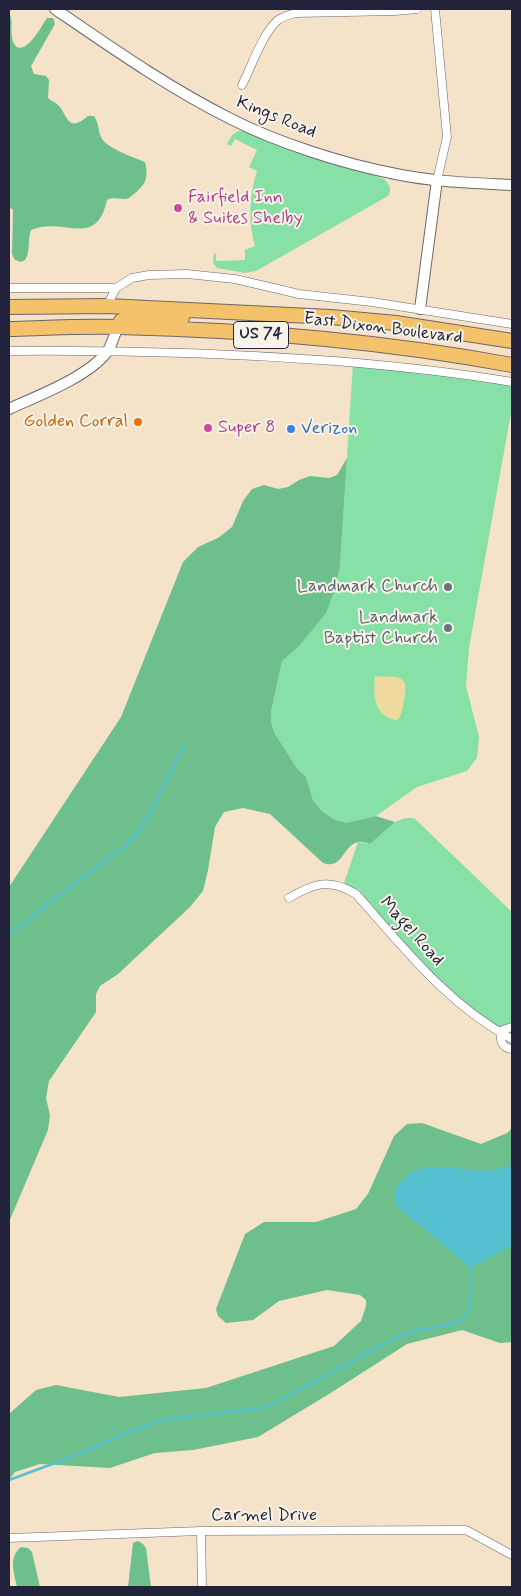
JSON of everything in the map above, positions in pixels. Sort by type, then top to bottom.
[{"type":"highway","name":"East Dixon Boulevard","points":[[9,308],[108,306],[331,317],[396,323],[512,341]]},
{"type":"highway","points":[[9,321],[93,319],[102,316],[108,306]]},
{"type":"highway","points":[[118,327],[121,321],[130,318],[224,318],[242,312]]},
{"type":"highway","name":"East Dixon Boulevard","points":[[9,329],[118,327],[268,335],[402,348],[512,365]]},
{"type":"street","name":"Kings Road","points":[[55,9],[196,100],[233,120],[298,146],[398,175],[437,180],[512,185]]},
{"type":"street","points":[[242,85],[267,34],[278,20],[285,16],[296,13],[417,9]]},
{"type":"street","points":[[420,310],[437,180],[447,137],[435,9]]},
{"type":"street","name":"East Dixon Boulevard","points":[[9,288],[116,288],[126,281],[146,275],[172,273],[206,275],[240,280],[298,294],[372,302],[512,324]]},
{"type":"street","points":[[108,306],[116,288]]},
{"type":"street","points":[[9,409],[67,381],[90,367],[108,350],[118,327]]},
{"type":"street","name":"East Dixon Boulevard","points":[[9,351],[108,350],[265,356],[416,368],[512,382]]},
{"type":"street","name":"Magel Road","points":[[289,898],[308,887],[327,884],[343,886],[356,894],[408,953],[449,995],[488,1026],[512,1039]]},
{"type":"street","points":[[502,1034],[506,1028],[512,1027]]},
{"type":"street","name":"Magel Road","points":[[502,1034],[500,1037],[502,1044],[508,1049],[512,1049]]},
{"type":"street","name":"Carmel Drive","points":[[9,1538],[200,1531],[466,1530],[512,1555]]},
{"type":"street","points":[[200,1531],[202,1587]]},
{"type":"green space","points":[[9,13],[13,41],[17,47],[21,48],[30,42],[47,18],[53,18],[55,24],[31,66],[34,74],[46,76],[49,80],[48,98],[58,105],[72,123],[81,121],[88,116],[94,116],[105,143],[145,162],[147,174],[142,187],[129,198],[112,198],[107,200],[102,215],[95,224],[87,228],[55,226],[31,230],[27,257],[21,262],[15,260],[12,254],[13,210],[9,207]]},
{"type":"green space","points":[[238,131],[244,131],[384,179],[390,187],[389,194],[256,271],[245,273],[217,268],[213,263],[214,253],[216,254],[216,261],[245,260],[245,250],[255,246],[250,209],[257,171],[249,167],[257,150],[235,139],[231,146],[227,144],[232,135]]},
{"type":"green space","points":[[353,363],[512,382],[512,407],[469,648],[466,686],[479,737],[477,758],[467,771],[417,787],[376,816],[347,823],[335,820],[322,811],[313,800],[306,777],[296,767],[274,732],[271,712],[282,661],[340,566]]},
{"type":"green space","points":[[347,458],[340,566],[334,592],[326,613],[299,646],[282,661],[271,712],[271,721],[274,732],[296,767],[306,777],[313,800],[322,811],[335,820],[347,823],[376,816],[395,822],[370,844],[358,842],[353,844],[339,860],[330,864],[323,863],[270,814],[243,808],[224,812],[215,827],[203,891],[190,907],[118,974],[100,986],[96,994],[96,1012],[49,1081],[46,1098],[50,1115],[48,1130],[9,1222],[9,887],[121,717],[183,562],[198,547],[218,538],[232,527],[243,501],[252,489],[264,485],[278,489],[288,487],[310,476],[329,478],[337,475]]},
{"type":"green space","points":[[405,818],[414,818],[512,912],[512,1039],[449,995],[343,886],[358,842],[370,844],[395,822]]},
{"type":"green space","points":[[422,1123],[481,1144],[507,1133],[512,1128],[512,1342],[500,1343],[462,1330],[407,1344],[258,1437],[193,1450],[155,1453],[110,1468],[40,1464],[15,1472],[9,1480],[9,1414],[36,1390],[56,1385],[119,1397],[206,1388],[334,1346],[361,1321],[366,1300],[360,1295],[327,1290],[279,1301],[253,1320],[226,1323],[218,1316],[216,1309],[245,1234],[264,1222],[316,1222],[356,1209],[368,1194],[394,1136],[407,1124]]},
{"type":"green space","points":[[138,1541],[146,1548],[151,1587],[128,1587],[133,1543]]},
{"type":"green space","points":[[21,1547],[28,1548],[32,1552],[40,1587],[17,1587],[13,1561],[14,1556]]},
{"type":"sand","points":[[375,676],[395,677],[403,681],[405,691],[402,710],[398,720],[384,715],[377,705],[374,691]]},
{"type":"water","points":[[512,1165],[512,1245],[471,1268],[399,1208],[396,1201],[395,1193],[402,1180],[423,1168],[441,1167],[492,1170]]},
{"type":"waterway","points":[[9,932],[25,924],[45,906],[124,847],[136,835],[149,815],[184,745]]},
{"type":"waterway","points":[[9,1480],[74,1456],[136,1429],[164,1420],[267,1407],[394,1339],[411,1332],[456,1323],[463,1318],[470,1308],[471,1268]]},
{"type":"place","name":"Fairfield Inn & Suites Shelby","points":[[178,208]]},
{"type":"place","name":"Golden Corral","points":[[138,422]]},
{"type":"place","name":"Super 8","points":[[208,428]]},
{"type":"place","name":"Verizon","points":[[291,429]]},
{"type":"place","name":"Landmark Church","points":[[448,587]]},
{"type":"place","name":"Landmark Baptist Church","points":[[448,628]]}]
